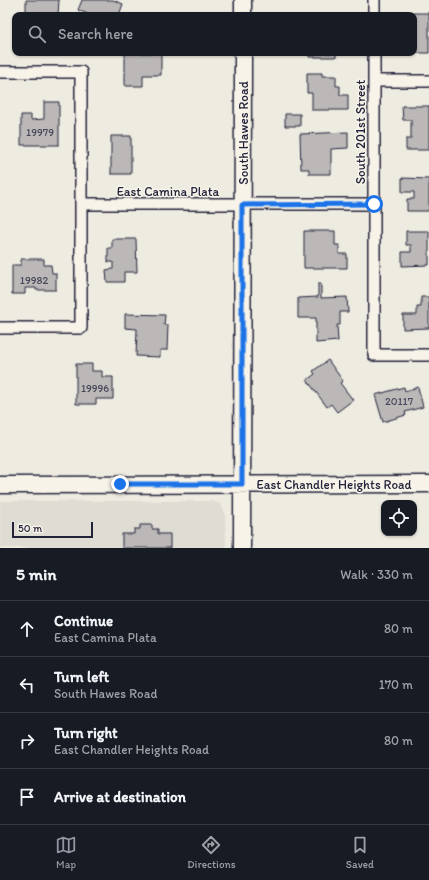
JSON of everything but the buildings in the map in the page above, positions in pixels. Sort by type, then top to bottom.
[{"type":"main road","points":[[243,0],[243,12]]},
{"type":"main road","name":"South Hawes Road","points":[[242,548],[243,56]]},
{"type":"main road","name":"East Chandler Heights Road","points":[[0,484],[429,484]]},
{"type":"street","points":[[374,0],[374,12]]},
{"type":"street","name":"South 201st Street","points":[[374,56],[374,355],[429,355]]},
{"type":"street","points":[[0,72],[81,72],[81,328],[0,328]]},
{"type":"street","points":[[374,81],[429,81]]},
{"type":"street","name":"East Camina Plata","points":[[81,204],[374,204]]},
{"type":"shaded area","points":[[0,501],[212,501],[221,505],[225,513],[226,548],[0,548]]},
{"type":"route","points":[[120,484],[242,484],[242,205],[374,204]]}]
